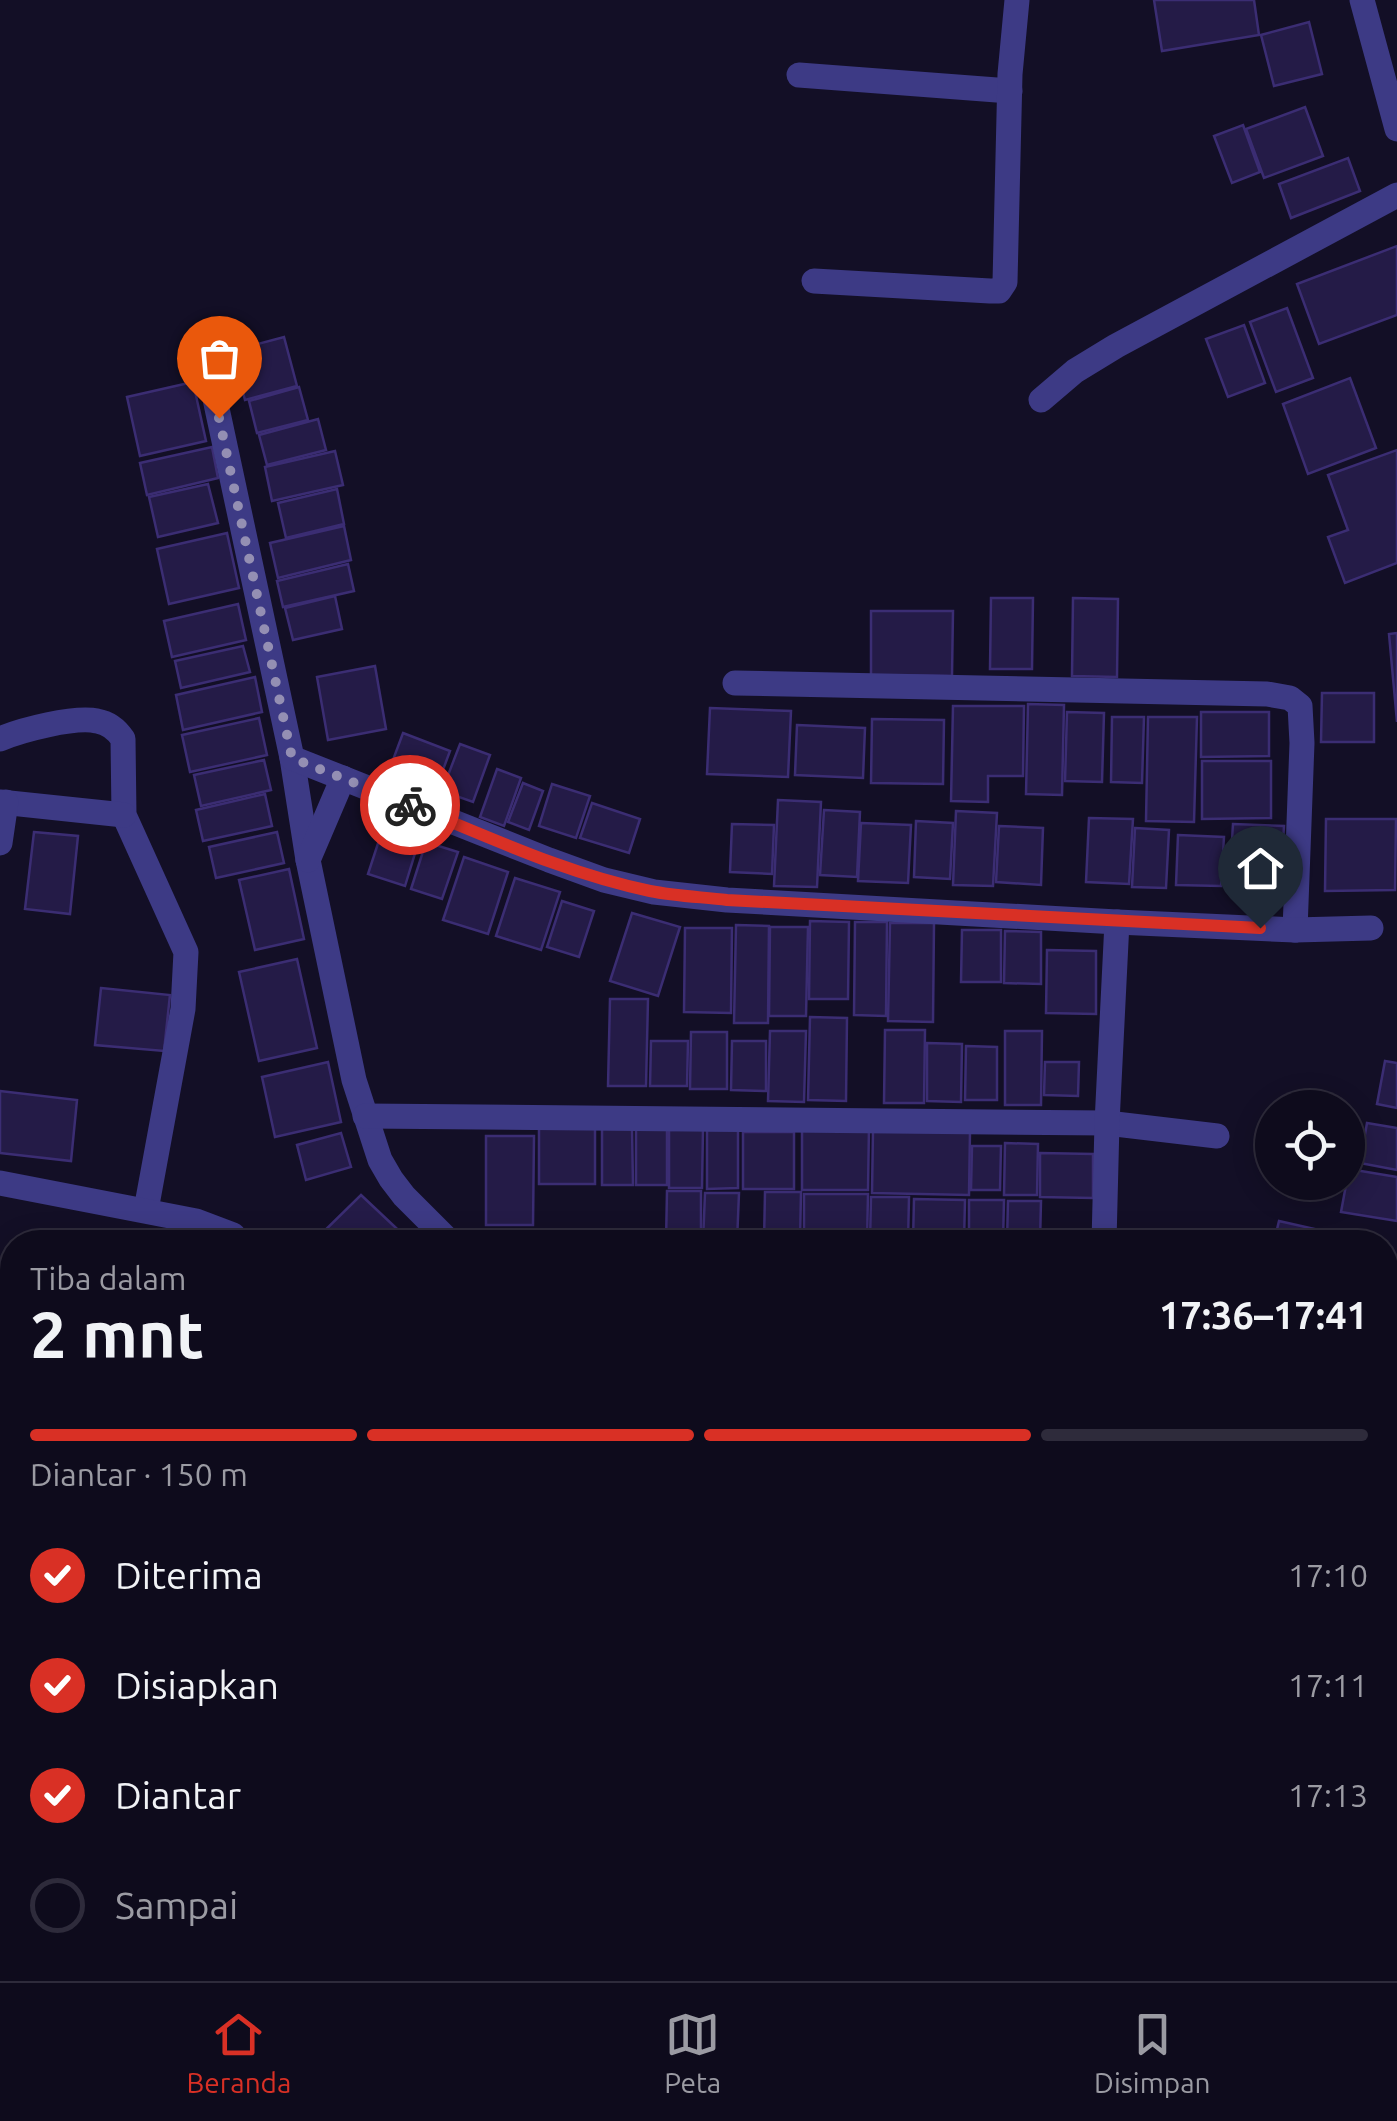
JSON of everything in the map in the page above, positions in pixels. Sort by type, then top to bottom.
[{"type":"street","points":[[814,281],[999,290],[1005,282],[1010,92],[1017,0]]},
{"type":"street","points":[[1362,0],[1397,129]]},
{"type":"street","points":[[800,75],[1010,92]]},
{"type":"street","points":[[1040,400],[1075,371],[1116,346],[1397,195]]},
{"type":"street","points":[[203,342],[292,758],[308,860],[354,1080],[390,1179],[438,1230]]},
{"type":"street","points":[[736,683],[1267,694],[1290,698],[1300,706],[1302,743],[1295,930]]},
{"type":"street","points":[[0,738],[81,720],[112,726],[124,739],[124,815],[186,952],[182,1009],[146,1210]]},
{"type":"street","points":[[292,758],[548,860],[654,892],[727,900],[1118,922],[1295,930],[1371,928]]},
{"type":"street","points":[[308,860],[343,778]]},
{"type":"street","points":[[0,843],[3,802],[124,815]]},
{"type":"street","points":[[1104,1230],[1118,922]]},
{"type":"street","points":[[365,1116],[1107,1123],[1217,1136]]},
{"type":"street","points":[[0,1183],[146,1210],[225,1230]]},
{"type":"building","points":[[1154,0],[1254,0],[1259,35],[1162,51]]},
{"type":"building","points":[[1309,22],[1322,74],[1274,86],[1261,35]]},
{"type":"building","points":[[1305,107],[1323,156],[1264,178],[1246,129]]},
{"type":"building","points":[[1243,125],[1260,172],[1232,183],[1214,136]]},
{"type":"building","points":[[1348,158],[1360,191],[1291,218],[1279,184]]},
{"type":"building","points":[[1397,246],[1397,315],[1319,344],[1297,284]]},
{"type":"building","points":[[1287,308],[1313,378],[1276,392],[1250,322]]},
{"type":"building","points":[[1244,325],[1265,383],[1228,397],[1206,339]]},
{"type":"building","points":[[284,337],[297,386],[245,400],[232,351]]},
{"type":"building","points":[[1350,378],[1376,448],[1308,474],[1283,404]]},
{"type":"building","points":[[193,382],[206,441],[140,456],[127,397]]},
{"type":"building","points":[[299,387],[308,420],[257,433],[249,401]]},
{"type":"building","points":[[318,419],[326,450],[267,465],[259,435]]},
{"type":"building","points":[[212,447],[218,478],[147,495],[140,463]]},
{"type":"building","points":[[1397,450],[1397,563],[1345,583],[1328,537],[1348,530],[1328,475]]},
{"type":"building","points":[[335,451],[343,485],[272,501],[265,467]]},
{"type":"building","points":[[208,484],[218,523],[158,537],[149,497]]},
{"type":"building","points":[[337,489],[344,524],[286,538],[278,503]]},
{"type":"building","points":[[344,526],[351,560],[278,578],[270,543]]},
{"type":"building","points":[[227,533],[239,588],[169,604],[157,549]]},
{"type":"building","points":[[348,564],[354,591],[283,607],[277,581]]},
{"type":"building","points":[[335,596],[342,629],[293,640],[285,608]]},
{"type":"building","points":[[991,598],[1033,598],[1032,669],[990,669]]},
{"type":"building","points":[[1073,598],[1118,599],[1117,677],[1072,676]]},
{"type":"building","points":[[238,604],[246,640],[172,657],[164,621]]},
{"type":"building","points":[[871,611],[953,611],[952,676],[871,675]]},
{"type":"building","points":[[1397,633],[1397,722],[1389,634]]},
{"type":"building","points":[[243,646],[250,672],[181,688],[175,661]]},
{"type":"building","points":[[375,666],[386,729],[328,740],[317,677]]},
{"type":"building","points":[[255,677],[262,712],[183,730],[176,695]]},
{"type":"building","points":[[1322,693],[1374,693],[1374,742],[1321,742]]},
{"type":"building","points":[[1028,704],[1064,705],[1062,795],[1026,794]]},
{"type":"building","points":[[953,706],[1024,706],[1023,776],[988,776],[988,802],[951,801]]},
{"type":"building","points":[[710,708],[791,711],[788,777],[707,774]]},
{"type":"building","points":[[1067,712],[1104,713],[1102,782],[1065,781]]},
{"type":"building","points":[[1201,712],[1269,712],[1269,756],[1201,757]]},
{"type":"building","points":[[1112,717],[1144,717],[1142,783],[1111,782]]},
{"type":"building","points":[[1148,717],[1197,717],[1194,822],[1146,821]]},
{"type":"building","points":[[259,718],[267,755],[190,772],[182,735]]},
{"type":"building","points":[[872,719],[944,720],[943,784],[871,783]]},
{"type":"building","points":[[797,725],[865,728],[863,778],[795,775]]},
{"type":"building","points":[[403,733],[450,751],[437,786],[390,768]]},
{"type":"building","points":[[460,744],[490,755],[473,802],[442,791]]},
{"type":"building","points":[[264,760],[271,790],[201,806],[194,775]]},
{"type":"building","points":[[1202,761],[1271,761],[1271,818],[1202,819]]},
{"type":"building","points":[[497,769],[521,778],[504,826],[480,817]]},
{"type":"building","points":[[523,783],[543,791],[529,830],[508,822]]},
{"type":"building","points":[[552,784],[590,796],[576,838],[539,826]]},
{"type":"building","points":[[265,794],[272,826],[203,841],[196,810]]},
{"type":"building","points":[[778,800],[821,802],[817,887],[774,886]]},
{"type":"building","points":[[592,803],[640,819],[629,853],[580,838]]},
{"type":"building","points":[[824,810],[860,812],[857,877],[820,875]]},
{"type":"building","points":[[956,811],[997,813],[993,886],[953,885]]},
{"type":"building","points":[[1089,818],[1133,819],[1129,884],[1086,882]]},
{"type":"building","points":[[1326,819],[1396,819],[1395,890],[1325,891]]},
{"type":"building","points":[[916,821],[953,823],[950,879],[914,877]]},
{"type":"building","points":[[861,823],[911,825],[908,883],[858,881]]},
{"type":"building","points":[[732,824],[774,825],[772,874],[730,872]]},
{"type":"building","points":[[1233,824],[1284,826],[1280,891],[1229,889]]},
{"type":"building","points":[[384,825],[420,837],[405,886],[368,874]]},
{"type":"building","points":[[999,826],[1043,828],[1041,885],[996,882]]},
{"type":"building","points":[[1135,828],[1169,830],[1166,888],[1132,887]]},
{"type":"building","points":[[34,832],[78,836],[70,914],[25,909]]},
{"type":"building","points":[[277,832],[284,863],[216,878],[209,847]]},
{"type":"building","points":[[1178,835],[1224,837],[1221,886],[1176,885]]},
{"type":"building","points":[[426,842],[458,852],[442,899],[411,889]]},
{"type":"building","points":[[464,857],[508,872],[488,934],[443,920]]},
{"type":"building","points":[[289,869],[304,939],[255,950],[239,880]]},
{"type":"building","points":[[515,878],[560,892],[541,950],[496,936]]},
{"type":"building","points":[[562,901],[594,911],[579,957],[547,947]]},
{"type":"building","points":[[632,913],[680,927],[658,996],[610,981]]},
{"type":"building","points":[[810,921],[849,922],[848,999],[809,999]]},
{"type":"building","points":[[855,922],[887,922],[886,1016],[854,1015]]},
{"type":"building","points":[[890,923],[934,923],[933,1022],[888,1021]]},
{"type":"building","points":[[736,925],[769,926],[768,1023],[734,1023]]},
{"type":"building","points":[[770,927],[808,927],[806,1016],[769,1016]]},
{"type":"building","points":[[685,928],[732,928],[731,1013],[684,1012]]},
{"type":"building","points":[[962,930],[1001,930],[1001,982],[961,982]]},
{"type":"building","points":[[1005,931],[1041,932],[1041,984],[1004,983]]},
{"type":"building","points":[[1047,950],[1096,951],[1096,1014],[1046,1013]]},
{"type":"building","points":[[297,959],[317,1048],[259,1061],[239,972]]},
{"type":"building","points":[[101,988],[170,995],[164,1051],[95,1045]]},
{"type":"building","points":[[610,999],[648,999],[646,1086],[608,1086]]},
{"type":"building","points":[[810,1017],[847,1018],[846,1101],[808,1100]]},
{"type":"building","points":[[885,1030],[925,1030],[924,1103],[884,1103]]},
{"type":"building","points":[[770,1031],[806,1031],[804,1102],[768,1101]]},
{"type":"building","points":[[1005,1031],[1042,1031],[1041,1105],[1005,1105]]},
{"type":"building","points":[[691,1032],[727,1032],[727,1089],[690,1089]]},
{"type":"building","points":[[651,1041],[688,1041],[687,1086],[650,1086]]},
{"type":"building","points":[[732,1041],[766,1041],[766,1091],[731,1090]]},
{"type":"building","points":[[927,1043],[962,1044],[961,1102],[927,1101]]},
{"type":"building","points":[[966,1046],[997,1047],[997,1100],[965,1100]]},
{"type":"building","points":[[1385,1061],[1397,1063],[1397,1108],[1377,1104]]},
{"type":"building","points":[[328,1062],[341,1122],[275,1137],[262,1077]]},
{"type":"building","points":[[1045,1062],[1079,1062],[1078,1096],[1044,1095]]},
{"type":"building","points":[[0,1091],[77,1100],[71,1161],[0,1153]]},
{"type":"building","points":[[539,1123],[595,1123],[595,1184],[539,1184]]},
{"type":"building","points":[[1367,1123],[1397,1128],[1397,1170],[1365,1164]]},
{"type":"building","points":[[802,1126],[869,1126],[868,1190],[802,1190]]},
{"type":"building","points":[[602,1128],[632,1128],[633,1185],[602,1185]]},
{"type":"building","points":[[636,1129],[667,1129],[667,1185],[636,1185]]},
{"type":"building","points":[[703,1129],[702,1188],[669,1188],[669,1130]]},
{"type":"building","points":[[707,1130],[738,1130],[738,1188],[707,1189]]},
{"type":"building","points":[[873,1130],[970,1131],[969,1195],[872,1193]]},
{"type":"building","points":[[743,1132],[794,1132],[794,1189],[743,1189]]},
{"type":"building","points":[[341,1133],[351,1167],[306,1180],[297,1145]]},
{"type":"building","points":[[486,1136],[534,1136],[533,1225],[486,1225]]},
{"type":"building","points":[[1005,1143],[1038,1144],[1037,1195],[1004,1195]]},
{"type":"building","points":[[972,1146],[1001,1146],[1000,1190],[971,1190]]},
{"type":"building","points":[[1040,1153],[1093,1154],[1093,1198],[1040,1197]]},
{"type":"building","points":[[1365,1172],[1397,1177],[1397,1221],[1341,1212],[1343,1200],[1365,1200]]},
{"type":"building","points":[[667,1191],[701,1191],[701,1230],[666,1230]]},
{"type":"building","points":[[765,1192],[801,1192],[800,1230],[764,1230]]},
{"type":"building","points":[[705,1193],[739,1193],[737,1230],[703,1230]]},
{"type":"building","points":[[804,1194],[868,1194],[867,1230],[804,1230]]},
{"type":"building","points":[[361,1195],[398,1230],[325,1230]]},
{"type":"building","points":[[871,1197],[909,1197],[908,1230],[870,1230]]},
{"type":"building","points":[[914,1199],[965,1200],[964,1230],[913,1230]]},
{"type":"building","points":[[969,1200],[1004,1200],[1003,1230],[969,1230]]},
{"type":"building","points":[[1008,1201],[1041,1201],[1040,1230],[1007,1230]]},
{"type":"building","points":[[1279,1221],[1319,1230],[1277,1230]]},
{"type":"way so far","points":[[219,418],[292,758],[410,805]]},
{"type":"route","points":[[410,805],[604,880],[654,892],[727,900],[1260,928]]}]
